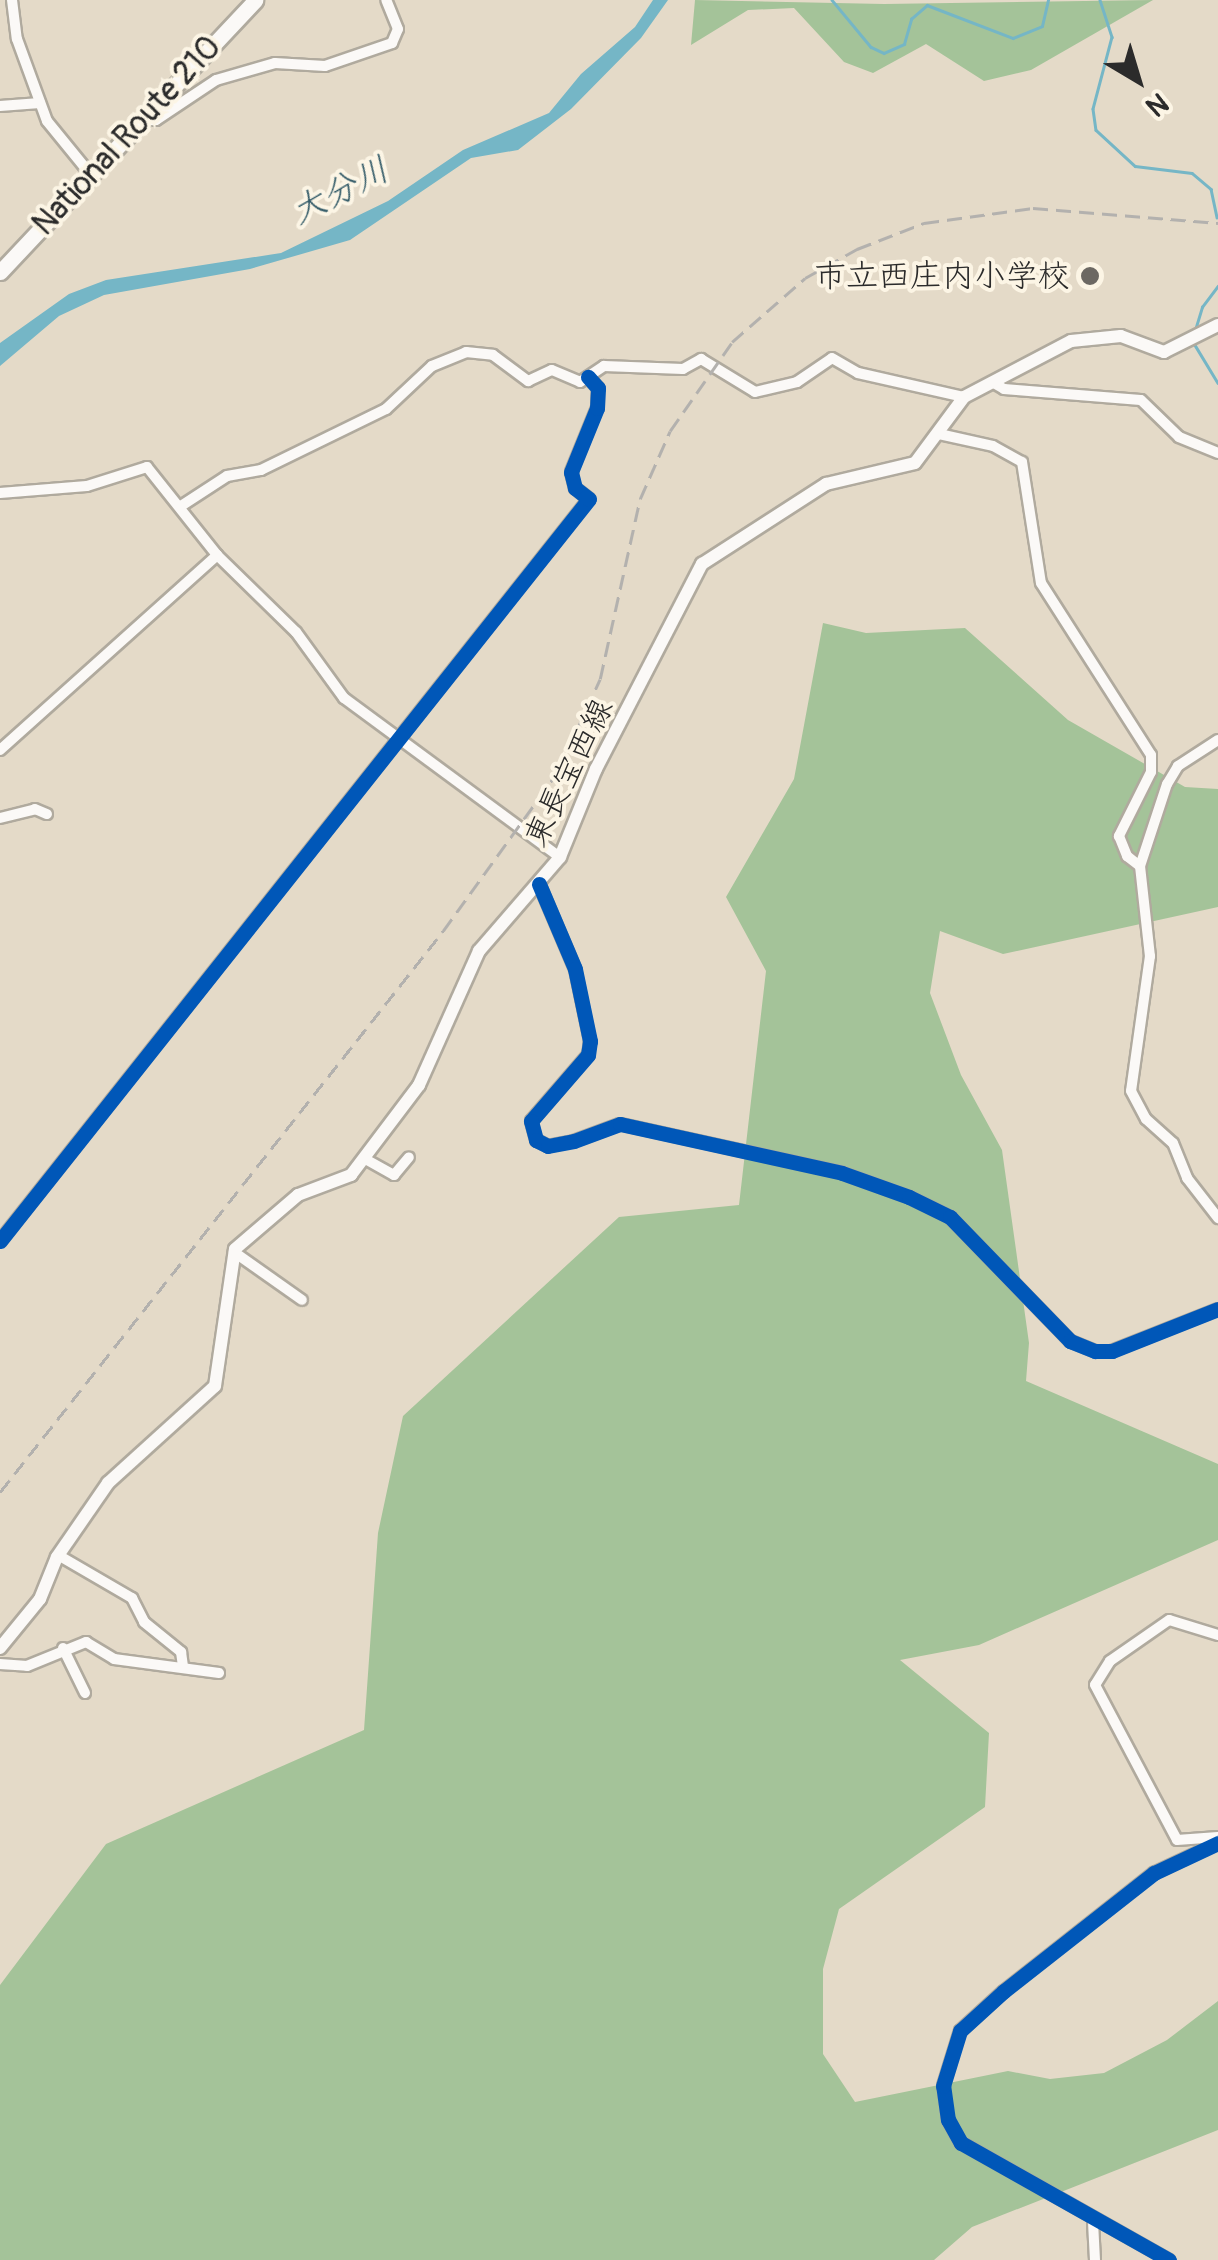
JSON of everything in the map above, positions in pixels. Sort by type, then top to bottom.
[{"type":"highway","name":"National Route 210","points":[[0,272],[255,0]]},
{"type":"main road","name":"東長宝西線","points":[[234,1252],[277,1208],[351,1175],[367,1160],[418,1085],[479,950],[560,857],[596,769],[702,564],[826,484],[916,462],[964,397],[1089,334],[1121,336],[1164,352],[1218,324]]},
{"type":"main road","points":[[0,1648],[40,1599],[58,1555],[123,1465],[215,1386],[234,1252]]},
{"type":"street","points":[[12,0],[14,24],[40,103],[57,139],[91,175]]},
{"type":"street","points":[[142,120],[156,120],[216,80],[275,62],[326,66],[392,43],[398,29],[386,0]]},
{"type":"street","points":[[0,26],[14,24]]},
{"type":"street","points":[[0,106],[40,103]]},
{"type":"street","points":[[181,506],[227,476],[261,470],[386,409],[447,356],[494,355],[528,381],[552,370],[574,381],[604,366],[683,368],[701,359],[754,392],[797,382],[832,358],[858,373],[964,397]]},
{"type":"street","points":[[0,1242],[589,499],[571,482],[597,408],[598,388],[588,377]]},
{"type":"street","points":[[992,382],[1004,389],[1141,400],[1179,437],[1218,454]]},
{"type":"street","points":[[939,434],[993,446],[1022,462],[1041,583],[1152,755],[1151,772],[1119,836],[1127,856],[1140,866]]},
{"type":"street","points":[[0,493],[87,486],[147,467],[217,556],[296,632],[344,698],[560,857]]},
{"type":"street","points":[[0,750],[217,556]]},
{"type":"street","points":[[1218,740],[1178,766],[1167,784],[1140,866],[1151,919],[1134,1103],[1173,1142],[1187,1178],[1218,1218]]},
{"type":"street","points":[[0,818],[35,809],[48,814]]},
{"type":"street","points":[[540,884],[575,969],[590,1041],[588,1055],[531,1121],[536,1140],[574,1141],[620,1124],[842,1172],[909,1196],[950,1217],[1059,1331],[1096,1351],[1112,1351],[1218,1309]]},
{"type":"street","points":[[367,1160],[394,1175],[409,1157]]},
{"type":"street","points":[[234,1252],[302,1300]]},
{"type":"street","points":[[58,1555],[132,1598],[144,1622],[181,1652],[183,1666]]},
{"type":"street","points":[[1218,1636],[1169,1620],[1110,1661],[1095,1686],[1178,1840],[1218,1840]]},
{"type":"street","points":[[0,1664],[27,1666],[86,1642],[114,1659],[219,1674]]},
{"type":"street","points":[[64,1648],[85,1693]]},
{"type":"street","points":[[1169,2260],[1093,2222],[961,2143],[948,2120],[943,2086],[951,2047],[1004,1991],[1140,1884],[1218,1840]]},
{"type":"street","points":[[1093,2222],[1095,2260]]},
{"type":"green space","points":[[695,0],[884,4],[1153,0],[1031,70],[984,81],[926,44],[873,73],[844,62],[794,8],[748,10],[691,45]]},
{"type":"green space","points":[[823,623],[866,633],[965,628],[1068,720],[1185,787],[1218,789],[1218,907],[1003,954],[940,931],[930,993],[961,1075],[1002,1150],[1029,1343],[1026,1381],[1218,1464],[1218,1540],[979,1645],[900,1660],[989,1733],[985,1807],[839,1909],[823,1969],[823,2054],[855,2102],[1008,2071],[1050,2079],[1104,2073],[1167,2040],[1218,2001],[1218,2130],[972,2227],[934,2260],[0,2260],[0,1985],[106,1844],[364,1730],[378,1533],[403,1416],[619,1217],[739,1205],[766,971],[726,897],[794,779]]},
{"type":"water","points":[[653,0],[668,0],[641,38],[571,109],[518,150],[471,158],[350,240],[250,269],[104,295],[59,316],[0,366],[0,343],[69,294],[106,280],[281,253],[388,201],[463,150],[549,113],[581,74],[635,27]]},
{"type":"waterway","points":[[832,0],[871,47],[884,53],[904,44],[911,19],[927,5],[1013,38],[1042,26],[1048,0]]},
{"type":"waterway","points":[[1100,0],[1112,37],[1093,109],[1096,130],[1135,166],[1192,173],[1211,189],[1217,217]]},
{"type":"waterway","points":[[1195,330],[1202,307],[1218,286]]},
{"type":"waterway","points":[[1195,345],[1218,383]]},
{"type":"railway","points":[[0,1492],[443,931],[557,773],[600,679],[640,499],[670,431],[732,342],[805,278],[857,249],[924,223],[1033,208],[1218,223]]},
{"type":"cycle path","points":[[0,1241],[589,499],[575,488],[571,472],[597,408],[598,388],[588,377]]},
{"type":"cycle path","points":[[539,884],[575,969],[590,1041],[588,1055],[531,1121],[536,1140],[548,1146],[620,1124],[842,1173],[909,1197],[950,1217],[1070,1341],[1095,1351],[1112,1351],[1218,1309]]},
{"type":"cycle path","points":[[1169,2260],[961,2143],[948,2120],[943,2086],[960,2031],[1004,1991],[1154,1873],[1218,1843]]},
{"type":"place","name":"市立西庄内小学校","points":[[1090,276]]},
{"type":"water label","name":"大分川","points":[[340,191]]}]
